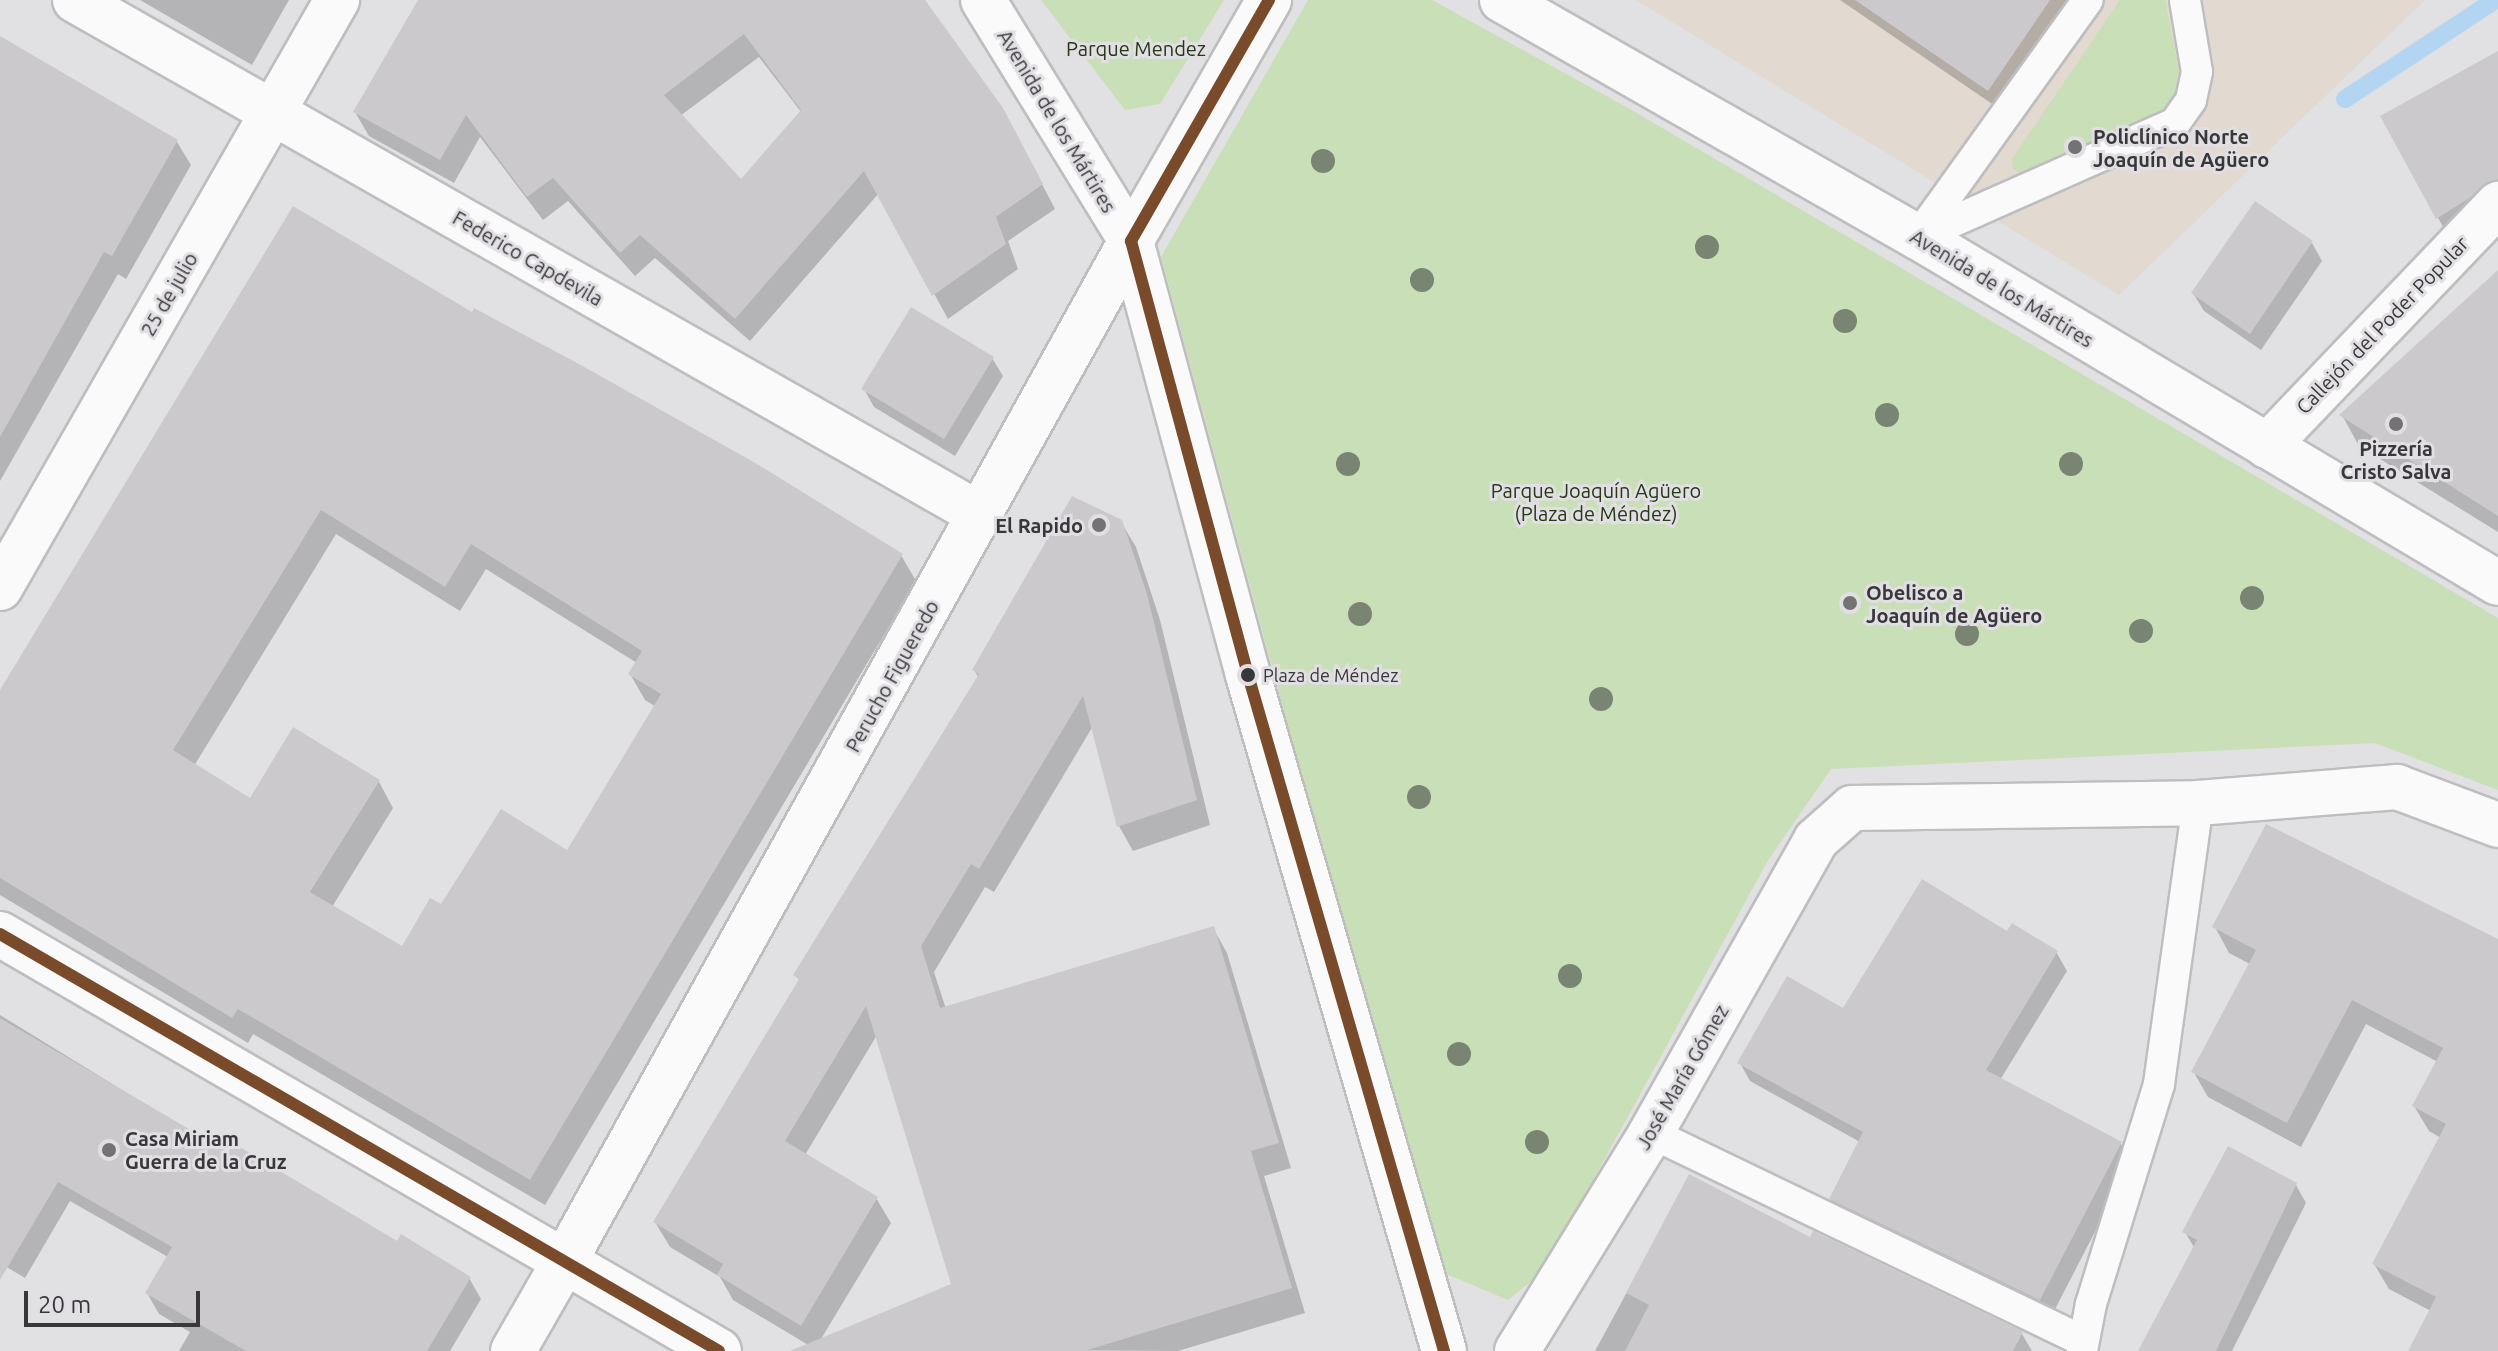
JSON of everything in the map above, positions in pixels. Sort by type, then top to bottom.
[{"type":"street","name":"Federico Capdevila","points":[[75,0],[981,515]]},
{"type":"street","name":"25 de julio","points":[[0,588],[337,0]]},
{"type":"street","name":"Avenida de los Mártires","points":[[983,0],[1131,241],[1248,675],[1444,1351]]},
{"type":"street","name":"Perucho Figueredo","points":[[513,1351],[1131,241],[1269,0]]},
{"type":"street","name":"Avenida de los Mártires","points":[[1502,0],[1918,237],[2498,583]]},
{"type":"street","name":"Callejón del Poder Popular","points":[[2267,446],[2498,204]]},
{"type":"street","points":[[2198,803],[2397,787],[2498,825]]},
{"type":"street","name":"José María Gómez","points":[[1517,1351],[1651,1133],[1816,840],[1852,808],[2198,803]]},
{"type":"street","points":[[0,934],[563,1264],[719,1351]]},
{"type":"lane","points":[[1918,237],[2088,0]]},
{"type":"lane","points":[[1918,237],[2175,123],[2191,100],[2197,72],[2185,0]]},
{"type":"lane","points":[[1651,1133],[2082,1346],[2159,1084],[2198,803]]},
{"type":"shaded area","name":"Policlínico Norte Joaquín de Agüero","points":[[1636,0],[2425,0],[2119,295]]},
{"type":"green space","name":"Parque Mendez","points":[[1041,0],[1224,0],[1160,104],[1125,110]]},
{"type":"green space","name":"Parque Joaquín Agüero (Plaza de Méndez)","points":[[1308,0],[1432,0],[1628,108],[2498,618],[2498,790],[2375,743],[1831,769],[1767,862],[1543,1272],[1508,1300],[1444,1273],[1340,918],[1161,257]]},
{"type":"green space","points":[[2120,0],[2165,0],[2180,75],[2179,90],[2171,105],[2151,121],[2022,174],[2013,169],[2012,159]]},
{"type":"building","points":[[418,0],[925,0],[1003,108],[1043,184],[996,217],[1006,244],[932,296],[864,171],[735,319],[640,235],[620,253],[553,178],[527,197],[466,115],[440,160],[353,112]],"holes":[[[744,34],[801,110],[741,179],[664,95]]]},
{"type":"building","points":[[1855,0],[2050,0],[1988,91]]},
{"type":"building","points":[[0,36],[178,140],[112,256],[104,252],[0,437]]},
{"type":"building","points":[[2498,51],[2498,180],[2436,219],[2380,116]]},
{"type":"building","points":[[2255,201],[2313,241],[2250,334],[2191,293]]},
{"type":"building","points":[[293,206],[472,312],[474,308],[757,464],[903,554],[530,1180],[238,1009],[232,1018],[0,878],[0,690]],"holes":[[[321,510],[445,587],[471,544],[642,651],[628,674],[661,694],[567,850],[501,809],[441,904],[430,898],[402,946],[310,892],[380,780],[293,727],[250,798],[173,750]]]},
{"type":"building","points":[[2498,270],[2498,516],[2339,415]]},
{"type":"building","points":[[911,307],[994,357],[944,439],[861,389]]},
{"type":"building","points":[[1072,496],[1122,520],[1147,594],[1197,800],[1117,827],[1083,696],[979,869],[971,864],[921,946],[940,1008],[1214,926],[1279,1143],[1251,1151],[1292,1288],[1084,1351],[790,1351],[951,1284],[866,1006],[785,1141],[878,1197],[801,1326],[717,1275],[723,1264],[653,1222],[799,979],[793,975],[979,674],[972,670]]},
{"type":"building","points":[[2266,824],[2498,939],[2498,1351],[2408,1351],[2436,1297],[2372,1264],[2446,1124],[2412,1106],[2443,1048],[2352,1000],[2287,1123],[2191,1072],[2256,950],[2212,927]]},
{"type":"building","points":[[1922,879],[2007,931],[2012,923],[2058,951],[1986,1070],[2122,1142],[2040,1300],[1829,1199],[1863,1132],[1737,1063],[1787,976],[1843,1008]]},
{"type":"building","points":[[0,1018],[228,1152],[233,1143],[397,1241],[401,1234],[471,1277],[427,1351],[246,1351],[145,1293],[172,1247],[58,1182],[0,1280]]},
{"type":"building","points":[[2228,1146],[2297,1183],[2216,1351],[2138,1351],[2197,1240],[2182,1232]]},
{"type":"building","points":[[1689,1174],[1810,1237],[1813,1231],[2023,1332],[2013,1351],[1625,1351],[1649,1305],[1626,1293]]},
{"type":"waterway","points":[[2345,99],[2495,0]]},
{"type":"transit line","points":[[1269,0],[1131,241],[1248,675],[1444,1351]]},
{"type":"transit line","points":[[0,934],[719,1351]]},
{"type":"place","name":"Policlínico Norte Joaquín de Agüero","points":[[2075,147]]},
{"type":"place","name":"Pizzería Cristo Salva","points":[[2396,424]]},
{"type":"place","name":"El Rapido","points":[[1099,525]]},
{"type":"place","name":"Obelisco a Joaquín de Agüero","points":[[1850,603]]},
{"type":"place","name":"Plaza de Méndez","points":[[1248,675]]},
{"type":"place","name":"Casa Miriam Guerra de la Cruz","points":[[109,1150]]}]
